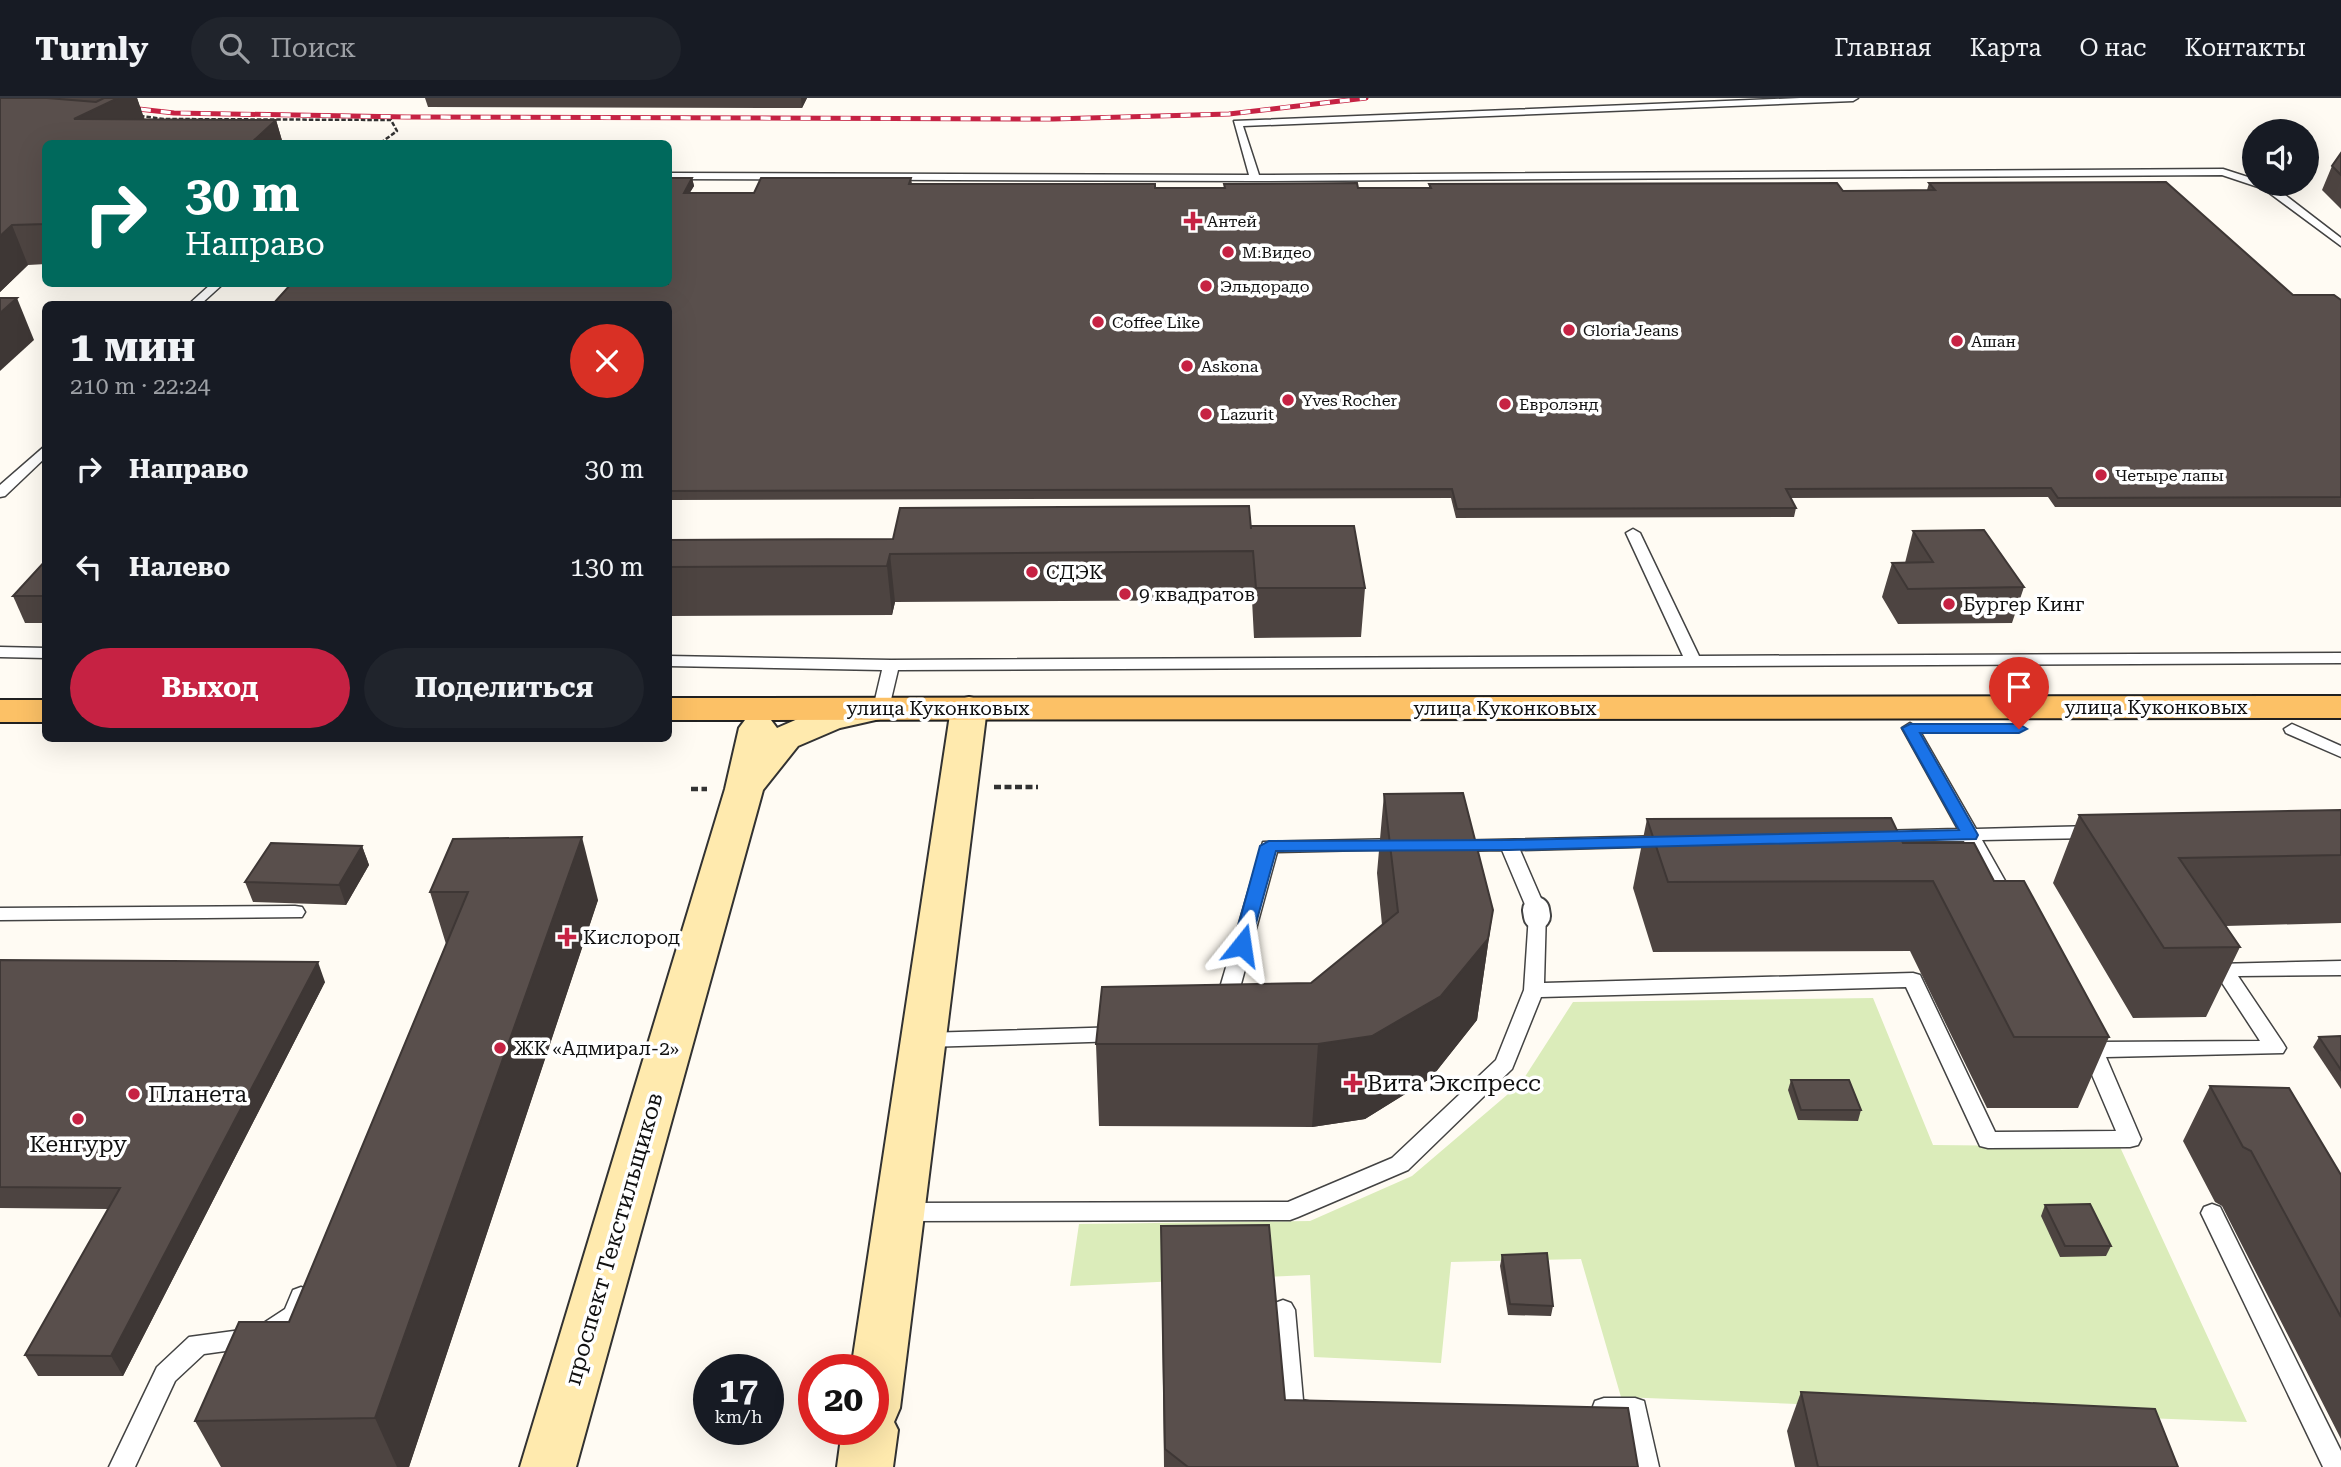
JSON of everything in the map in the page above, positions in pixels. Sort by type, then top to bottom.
[{"type":"main road","name":"улица Куконковых","points":[[672,709],[880,718],[967,718],[2341,707]]},
{"type":"main road","points":[[0,712],[42,711]]},
{"type":"main road","points":[[758,728],[880,718]]},
{"type":"main road","points":[[744,789],[785,738],[829,719],[880,718]]},
{"type":"main road","name":"улица Куконковых","points":[[967,718],[1910,728],[2341,729]]},
{"type":"main road","points":[[881,1354],[967,718]]},
{"type":"main road","points":[[672,728],[808,728]]},
{"type":"main road","name":"проспект Текстильщиков","points":[[548,1467],[744,789],[758,728]]},
{"type":"main road","points":[[0,729],[42,729]]},
{"type":"main road","points":[[865,1467],[868,1445]]},
{"type":"lane","points":[[1255,178],[1237,123],[1439,113],[1686,108],[1853,98]]},
{"type":"lane","points":[[1429,106],[1439,113]]},
{"type":"lane","points":[[672,176],[1255,178],[2223,172],[2242,178]]},
{"type":"lane","points":[[2280,196],[2341,243]]},
{"type":"lane","points":[[198,301],[214,287]]},
{"type":"lane","points":[[0,493],[42,453]]},
{"type":"lane","points":[[1633,533],[1693,661]]},
{"type":"lane","points":[[0,652],[42,653]]},
{"type":"lane","points":[[672,661],[891,665],[2341,659]]},
{"type":"lane","points":[[880,718],[891,665]]},
{"type":"lane","points":[[1910,728],[2018,919]]},
{"type":"lane","points":[[2292,729],[2341,752]]},
{"type":"lane","points":[[1858,837],[2117,831]]},
{"type":"lane","points":[[1205,1007],[1228,995],[1269,846],[1691,841]]},
{"type":"lane","points":[[901,1212],[1290,1211],[1400,1164],[1505,1064],[1534,990],[1536,913],[1509,845]]},
{"type":"lane","points":[[0,914],[295,912]]},
{"type":"lane","points":[[2092,1050],[2276,1048],[2223,969],[2341,968]]},
{"type":"lane","points":[[1534,990],[1913,980],[1988,1140],[2130,1139],[2079,1026]]},
{"type":"lane","points":[[925,1040],[1146,1033]]},
{"type":"lane","points":[[2212,1213],[2336,1467]]},
{"type":"lane","points":[[122,1467],[166,1374],[198,1344],[261,1338],[293,1315],[309,1277]]},
{"type":"lane","points":[[1283,1310],[1292,1411],[1334,1410]]},
{"type":"lane","points":[[1580,1409],[1635,1409],[1646,1467]]},
{"type":"path","points":[[139,116],[391,120],[397,131],[385,140]]},
{"type":"path","points":[[986,787],[1038,787]]},
{"type":"green space","points":[[1873,998],[1933,1145],[2120,1147],[2247,1422],[1621,1397],[1581,1259],[1451,1262],[1441,1363],[1314,1357],[1310,1275],[1070,1286],[1079,1224],[1310,1221],[1412,1176],[1521,1083],[1573,1002]]},
{"type":"building","points":[[0,98],[96,102],[104,98],[118,98],[74,119],[276,120],[254,140],[42,140],[42,224],[12,225],[0,236]]},
{"type":"building","points":[[2341,153],[2341,175],[2332,166]]},
{"type":"building","name":"Евролэнд","points":[[672,178],[692,178],[684,193],[754,193],[761,178],[911,178],[909,184],[1155,184],[1155,188],[1225,188],[1224,184],[1357,183],[1358,188],[1431,188],[1429,184],[1837,183],[1843,191],[1935,190],[1929,183],[2166,182],[2293,295],[2334,295],[2341,300],[2341,497],[2058,498],[2051,488],[1786,489],[1796,508],[1457,509],[1452,489],[672,491],[672,301],[276,301],[288,287],[672,287]]},
{"type":"building","points":[[0,298],[17,298],[0,313]]},
{"type":"building","points":[[1249,506],[1251,529],[1251,526],[1354,526],[1365,588],[1256,588],[1253,551],[890,554],[887,566],[672,567],[672,540],[893,539],[900,508]]},
{"type":"building","points":[[1984,530],[2024,587],[1908,589],[1892,563],[1933,562],[1913,531]]},
{"type":"building","points":[[42,564],[42,596],[13,596]]},
{"type":"building","points":[[1463,793],[1493,910],[1488,939],[1441,996],[1372,1036],[1318,1044],[1096,1044],[1102,987],[1311,983],[1398,912],[1384,794]]},
{"type":"building","points":[[2341,810],[2341,855],[2179,858],[2240,947],[2164,948],[2079,815]]},
{"type":"building","points":[[1891,818],[1903,843],[1974,843],[1994,881],[2024,881],[2109,1037],[2014,1037],[1933,881],[1668,882],[1647,819]]},
{"type":"building","points":[[582,837],[375,1418],[195,1421],[239,1322],[289,1322],[468,892],[430,892],[453,839]]},
{"type":"building","points":[[271,843],[362,846],[339,885],[245,882]]},
{"type":"building","name":"Планета","points":[[0,960],[318,962],[111,1356],[25,1355],[120,1188],[0,1187]]},
{"type":"building","points":[[2341,1036],[2341,1070],[2319,1037]]},
{"type":"building","points":[[1791,1080],[1849,1080],[1861,1110],[1801,1110]]},
{"type":"building","points":[[2210,1086],[2289,1088],[2341,1175],[2341,1317],[2251,1151],[2243,1147]]},
{"type":"building","points":[[2090,1204],[2111,1246],[2065,1246],[2045,1205]]},
{"type":"building","points":[[1269,1225],[1285,1400],[1628,1408],[1638,1467],[1188,1467],[1165,1449],[1161,1226]]},
{"type":"building","points":[[1547,1253],[1553,1306],[1510,1304],[1502,1255]]},
{"type":"building","points":[[1801,1392],[2155,1409],[2178,1467],[1818,1467]]},
{"type":"railway","points":[[121,107],[174,113],[407,117],[1053,119],[1229,114],[1366,98]]},
{"type":"place","name":"Антей","points":[[1193,221]]},
{"type":"place","name":"М.Видео","points":[[1228,252]]},
{"type":"place","name":"Эльдорадо","points":[[1206,286]]},
{"type":"place","name":"Coffee Like","points":[[1098,322]]},
{"type":"place","name":"Gloria Jeans","points":[[1569,330]]},
{"type":"place","name":"Ашан","points":[[1957,341]]},
{"type":"place","name":"Askona","points":[[1187,366]]},
{"type":"place","name":"Yves Rocher","points":[[1288,400]]},
{"type":"place","name":"Евролэнд","points":[[1505,404]]},
{"type":"place","name":"Lazurit","points":[[1206,414]]},
{"type":"place","name":"Четыре лапы","points":[[2101,475]]},
{"type":"place","name":"СДЭК","points":[[1032,572]]},
{"type":"place","name":"9 квадратов","points":[[1125,594]]},
{"type":"place","name":"Бургер Кинг","points":[[1949,604]]},
{"type":"place","name":"Кислород","points":[[567,937]]},
{"type":"place","name":"ЖК «Адмирал-2»","points":[[500,1048]]},
{"type":"place","name":"Вита Экспресс","points":[[1353,1083]]},
{"type":"place","name":"Планета","points":[[134,1094]]},
{"type":"place","name":"Кенгуру","points":[[78,1119]]},
{"type":"route","points":[[1242,945],[1269,846],[1509,845],[1970,835],[1910,728],[2019,729]]}]
